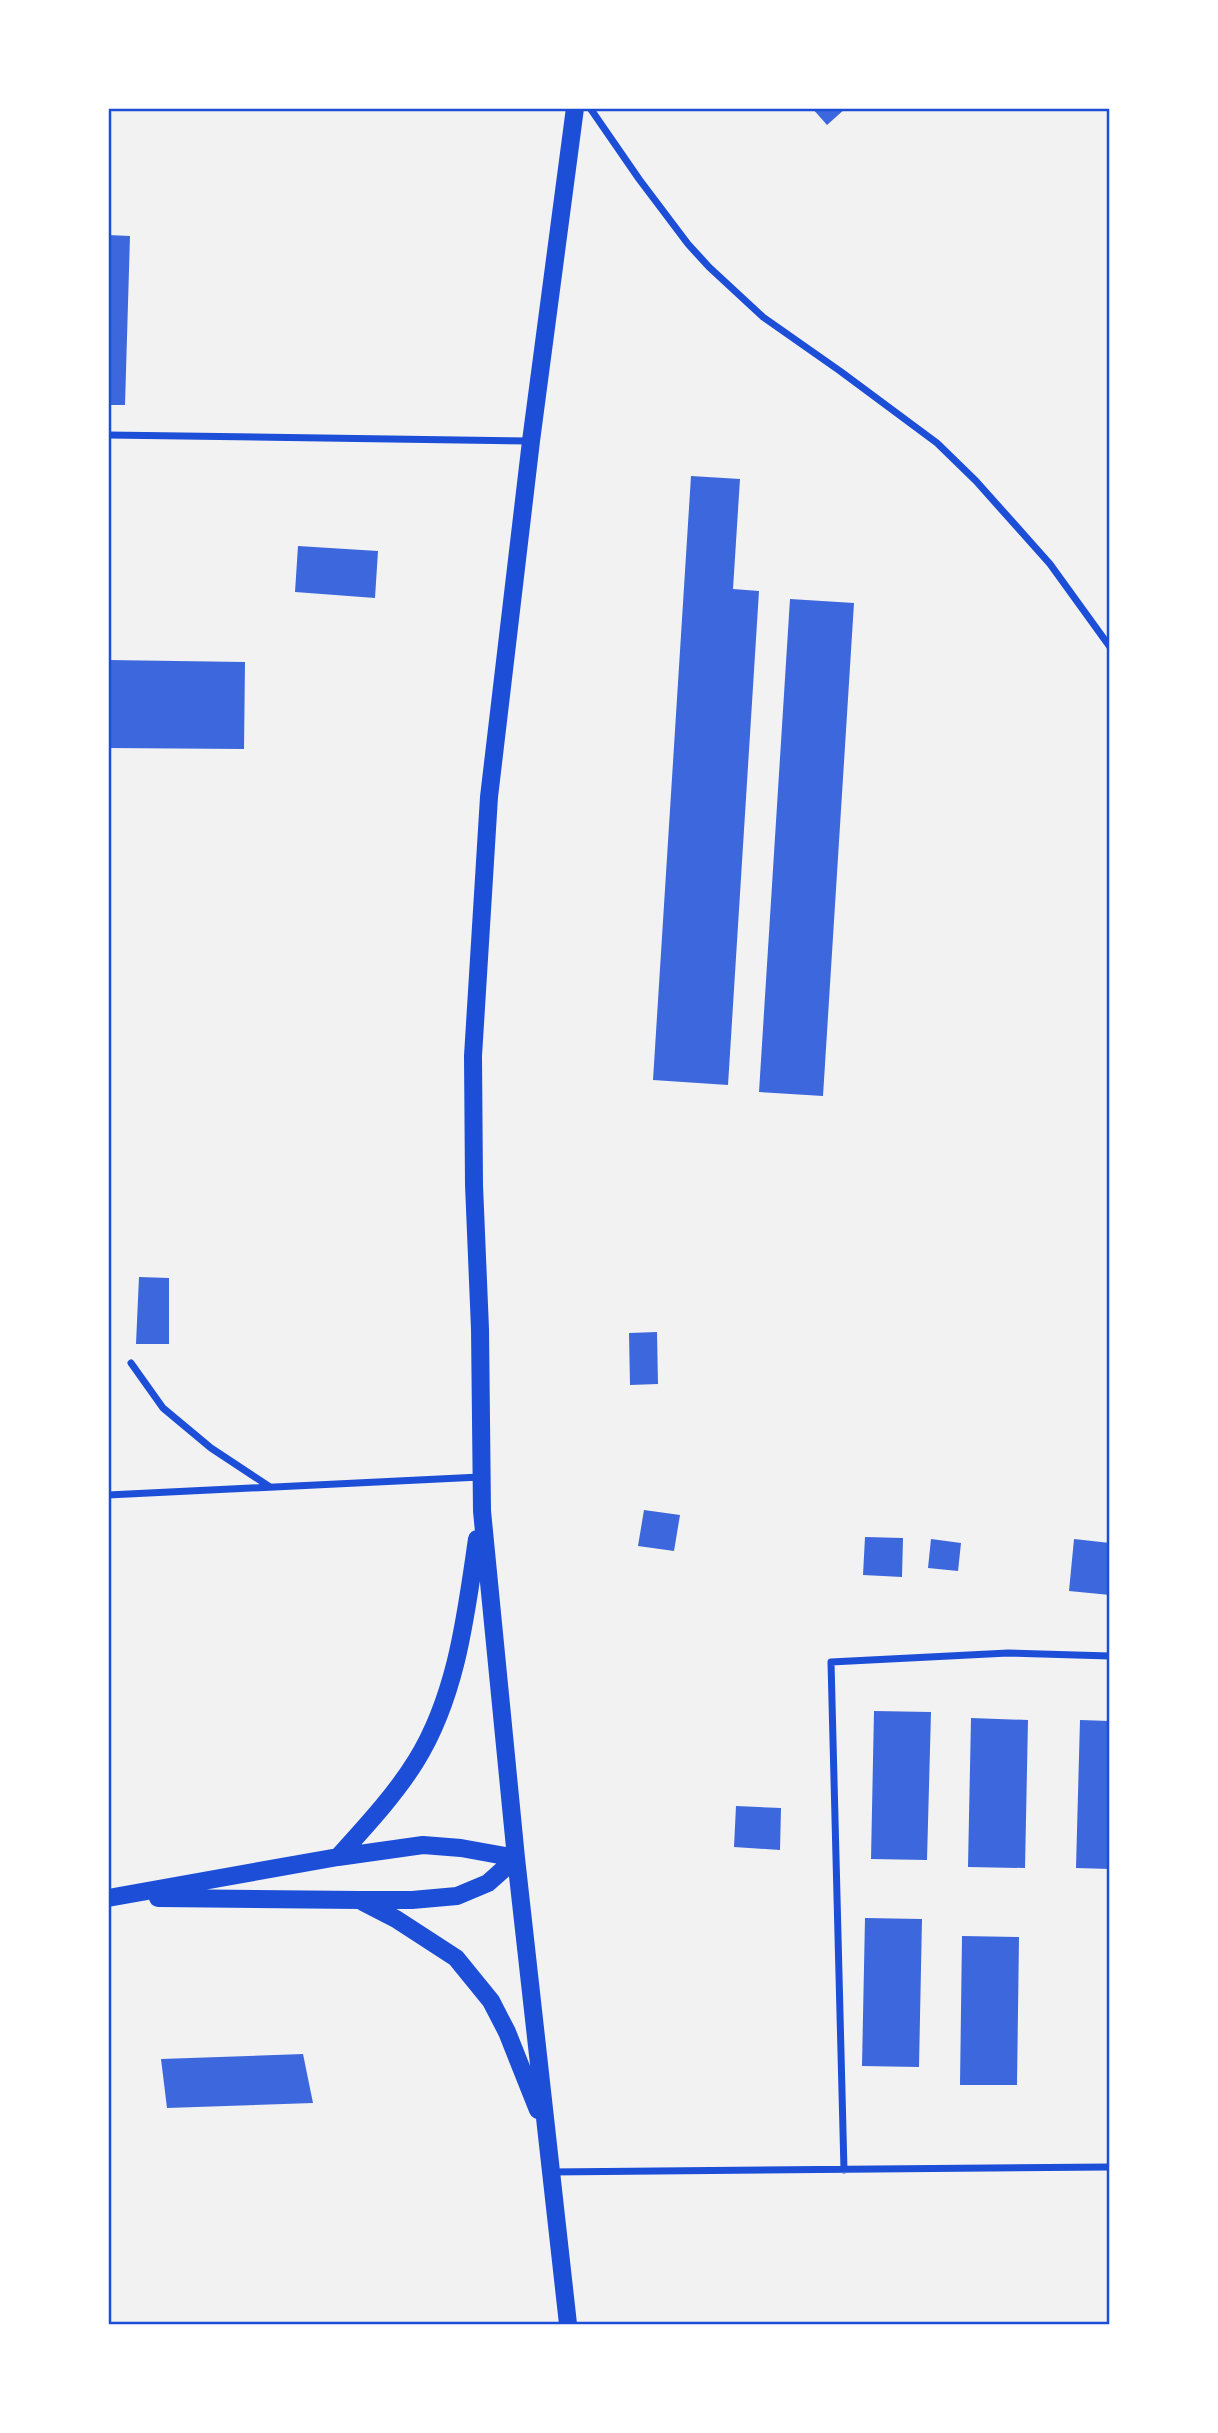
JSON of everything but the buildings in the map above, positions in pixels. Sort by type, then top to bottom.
[{"type":"main road","points":[[568,2325],[481,1511],[480,1329],[474,1185],[473,1056],[489,797],[531,441],[575,108]]},
{"type":"main road","points":[[338,1857],[407,1775],[418,1759],[440,1712],[450,1685],[465,1622],[481,1511]]},
{"type":"main road","points":[[113,1898],[338,1857],[423,1845],[461,1848],[516,1858]]},
{"type":"main road","points":[[113,1898],[412,1900],[457,1896],[488,1882],[516,1858]]},
{"type":"main road","points":[[360,1900],[396,1919],[456,1958],[491,2001],[507,2032],[546,2131]]},
{"type":"street","points":[[590,108],[639,179],[688,244],[709,267],[763,317],[937,443],[976,481],[1050,564],[1110,648]]},
{"type":"street","points":[[108,435],[531,441]]},
{"type":"street","points":[[131,1363],[163,1408],[211,1448],[270,1487]]},
{"type":"street","points":[[108,1495],[481,1476]]},
{"type":"street","points":[[844,2170],[831,1662],[1008,1653],[1110,1656]]},
{"type":"street","points":[[551,2172],[1110,2167]]}]
